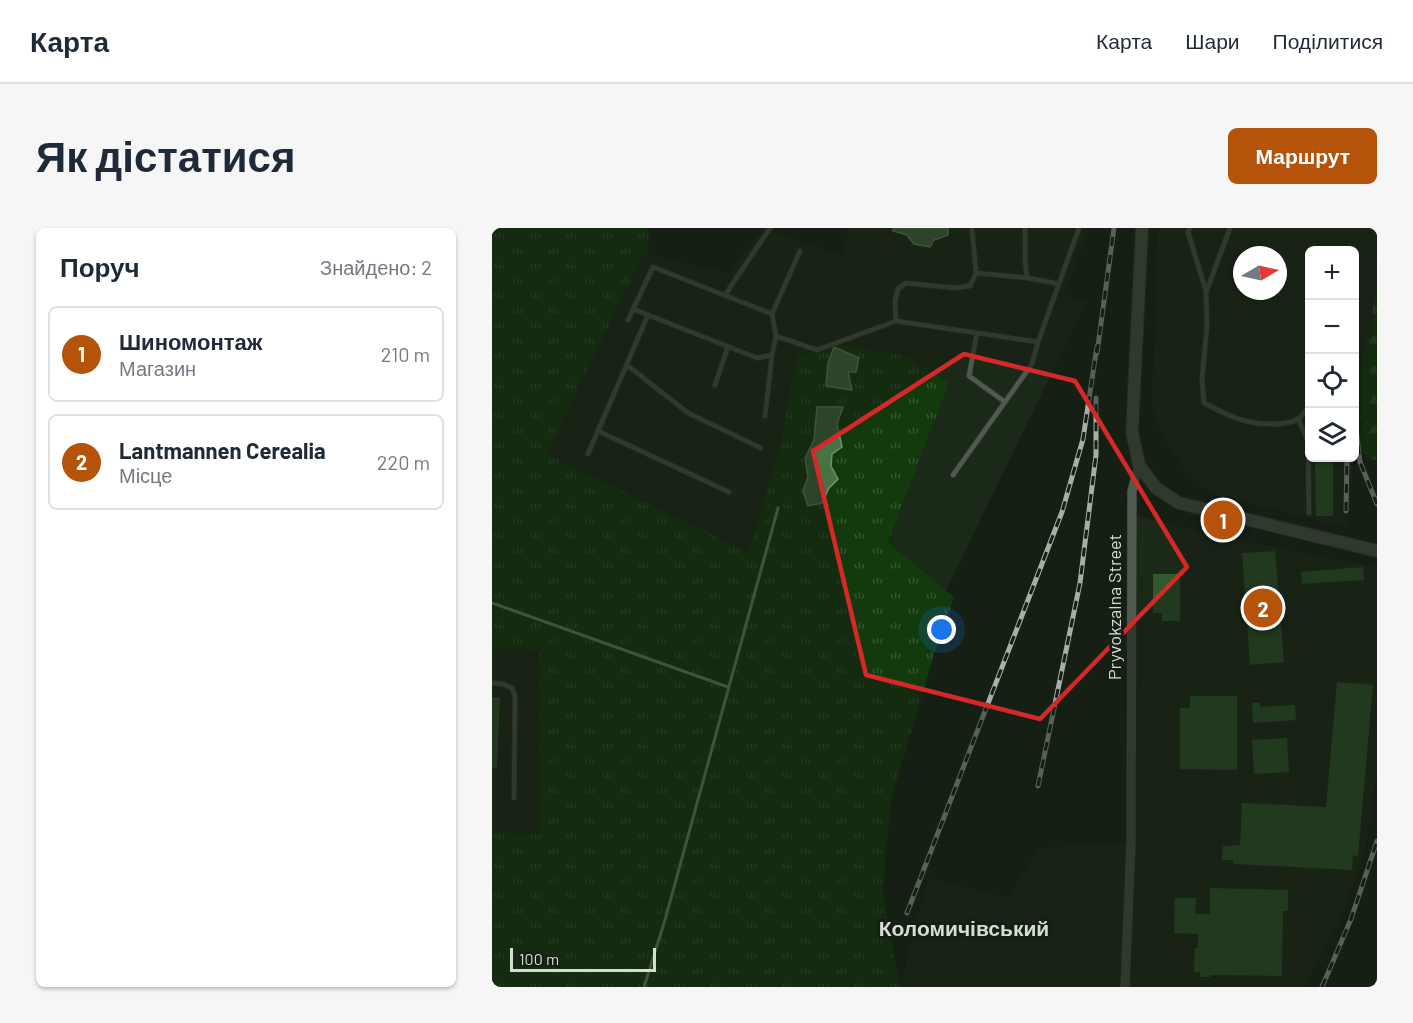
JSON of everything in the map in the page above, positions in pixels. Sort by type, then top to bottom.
[{"type":"main road","name":"Pryvokzalna Street","points":[[1139,465],[1132,432],[1142,228]]},
{"type":"main road","points":[[1139,465],[1156,488],[1179,503],[1377,551]]},
{"type":"street","name":"Pryvokzalna Street","points":[[1125,987],[1131,841],[1132,491],[1139,465]]},
{"type":"lane","points":[[724,295],[770,228]]},
{"type":"lane","points":[[896,321],[895,301],[898,289],[906,284],[955,288],[970,286],[976,273],[972,228]]},
{"type":"lane","points":[[1025,228],[1024,271],[1028,278]]},
{"type":"lane","points":[[953,475],[1032,364],[1079,228]]},
{"type":"lane","points":[[1190,228],[1188,232],[1206,293],[1207,326],[1202,379],[1204,402],[1231,417],[1256,424],[1287,424],[1299,420],[1308,408]]},
{"type":"lane","points":[[1206,293],[1230,228]]},
{"type":"lane","points":[[765,416],[776,336],[772,314],[800,251]]},
{"type":"lane","points":[[628,320],[653,267],[772,314]]},
{"type":"lane","points":[[976,273],[1028,278],[1059,284]]},
{"type":"lane","points":[[633,309],[757,358],[772,355]]},
{"type":"lane","points":[[588,453],[648,315]]},
{"type":"lane","points":[[776,336],[817,350],[896,321],[1038,342]]},
{"type":"lane","points":[[977,333],[969,376],[1005,402]]},
{"type":"lane","points":[[714,385],[728,347]]},
{"type":"lane","points":[[627,364],[687,413],[760,448]]},
{"type":"lane","points":[[1299,420],[1308,442],[1309,513]]},
{"type":"lane","points":[[598,431],[729,492]]},
{"type":"lane","points":[[492,683],[512,688],[514,696],[514,798]]},
{"type":"highlighted area","points":[[964,354],[1075,381],[1187,567],[1040,719],[866,675],[813,451]]},
{"type":"shaded area","points":[[763,228],[842,255],[850,228],[1090,228],[1064,295],[1086,302],[946,591],[888,544],[949,383],[797,356],[779,450],[748,552],[547,454],[641,259],[648,254],[728,273]]},
{"type":"shaded area","points":[[893,228],[948,228],[948,235],[934,240],[930,247],[914,244],[907,235],[893,231]]},
{"type":"shaded area","points":[[1158,228],[1376,228],[1377,289],[1374,295],[1371,336],[1363,350],[1360,445],[1364,453],[1359,455],[1359,246],[1305,246],[1305,462],[1353,462],[1349,528],[1215,495],[1191,477],[1163,438],[1152,408]]},
{"type":"shaded area","points":[[834,347],[859,358],[856,372],[848,372],[852,390],[826,386],[828,363]]},
{"type":"shaded area","points":[[817,407],[843,407],[837,424],[842,447],[832,454],[831,466],[838,479],[829,488],[822,503],[808,506],[803,491],[808,477],[805,458],[814,440]]},
{"type":"shaded area","points":[[1132,514],[1211,535],[1377,567],[1377,769],[1365,851],[1339,922],[1303,987],[900,987],[928,878],[1008,898],[1039,848],[1131,841]]},
{"type":"shaded area","points":[[492,649],[539,650],[540,836],[492,832]]},
{"type":"green space","points":[[492,228],[649,228],[648,254],[641,259],[547,454],[748,552],[779,450],[797,356],[845,345],[905,356],[949,383],[888,543],[954,597],[934,655],[891,800],[883,893],[900,987],[492,987],[492,832],[540,835],[539,650],[492,649]]},
{"type":"green space","points":[[1377,289],[1377,460],[1368,459],[1360,445],[1363,350],[1371,335],[1374,295]]},
{"type":"building","points":[[1315,462],[1333,462],[1333,516],[1316,516]]},
{"type":"building","points":[[1275,551],[1284,662],[1250,665],[1242,553]]},
{"type":"building","points":[[1363,567],[1364,580],[1302,584],[1301,572]]},
{"type":"building","points":[[1153,574],[1180,574],[1180,621],[1162,621],[1162,613],[1153,613]]},
{"type":"building","points":[[1337,682],[1373,685],[1358,856],[1353,855],[1352,870],[1233,864],[1233,860],[1222,860],[1223,846],[1240,845],[1242,803],[1326,807]]},
{"type":"building","points":[[1190,696],[1237,696],[1237,770],[1180,769],[1180,708],[1190,708]]},
{"type":"building","points":[[492,697],[500,697],[497,768],[492,768]]},
{"type":"building","points":[[1252,703],[1260,703],[1260,707],[1295,705],[1296,720],[1253,723]]},
{"type":"building","points":[[1287,738],[1289,772],[1254,774],[1252,740]]},
{"type":"building","points":[[1210,888],[1288,890],[1288,911],[1283,911],[1282,976],[1210,975],[1210,977],[1200,977],[1200,972],[1194,972],[1198,934],[1174,933],[1175,898],[1196,898],[1195,914],[1210,914]]},
{"type":"waterway","points":[[644,987],[665,920],[778,508]]},
{"type":"waterway","points":[[492,603],[728,687]]},
{"type":"railway","points":[[1097,353],[1114,228]]},
{"type":"railway","points":[[907,913],[1062,512],[1083,439],[1097,346]]},
{"type":"railway","points":[[1038,786],[1080,583],[1096,455],[1096,398]]},
{"type":"railway","points":[[1355,408],[1360,462],[1377,504]]},
{"type":"railway","points":[[1346,511],[1347,462]]},
{"type":"railway","points":[[1322,987],[1351,919],[1377,841]]},
{"type":"place","name":"Шиномонтаж","points":[[1223,520]]},
{"type":"place","name":"Lantmannen Cerealia","points":[[1263,608]]},
{"type":"district","name":"Коломичівський","points":[[964,927]]}]
